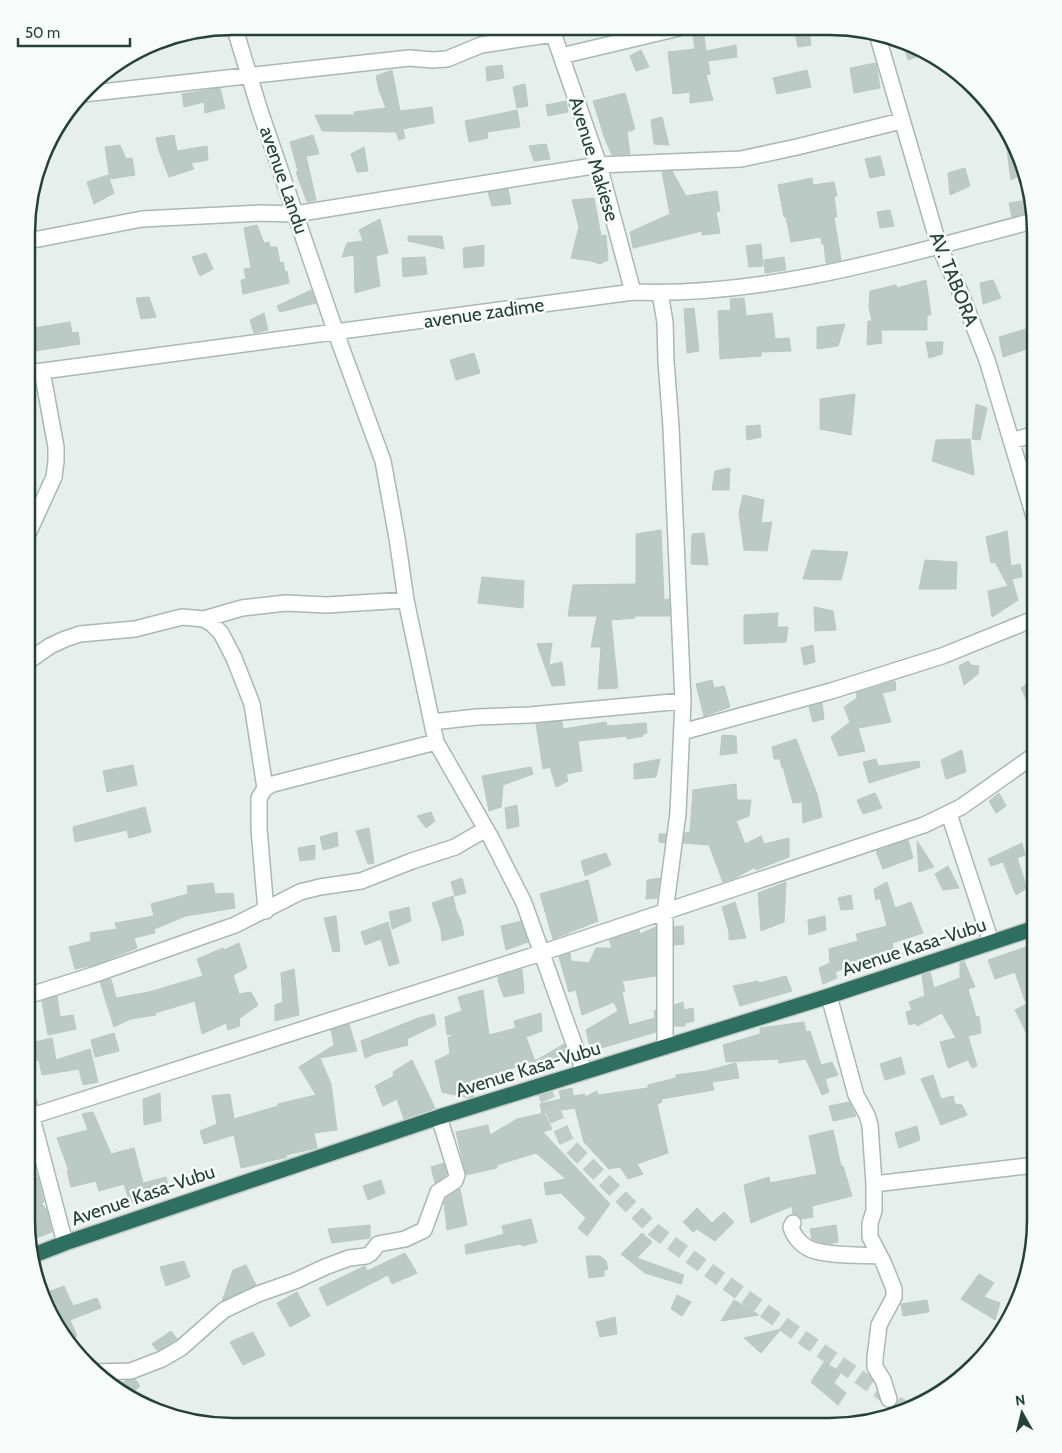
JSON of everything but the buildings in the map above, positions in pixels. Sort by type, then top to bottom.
[{"type":"highway","name":"Avenue Kasa-Vubu","points":[[38,1253],[439,1117],[829,996],[1027,931]]},
{"type":"street","name":"avenue Landu","points":[[237,35],[295,214],[383,461],[406,600],[436,742],[486,829],[524,903],[584,1072]]},
{"type":"street","points":[[93,93],[409,58],[447,59],[481,45],[532,35]]},
{"type":"street","name":"Avenue Makiese","points":[[553,35],[599,165],[633,292]]},
{"type":"street","points":[[561,56],[650,35]]},
{"type":"street","name":"AV. TABORA","points":[[879,42],[939,246],[961,294],[987,360],[1027,493]]},
{"type":"street","points":[[35,240],[142,219],[260,213],[295,214],[599,165],[740,159],[797,147],[901,120]]},
{"type":"street","name":"avenue zadime","points":[[35,372],[633,292],[716,291],[777,283],[841,270],[1027,223]]},
{"type":"street","points":[[660,293],[665,322],[671,427],[683,700],[678,813],[665,912],[665,1047]]},
{"type":"street","points":[[35,372],[56,447],[56,461],[54,477],[35,520]]},
{"type":"street","points":[[1011,441],[1027,437]]},
{"type":"street","points":[[35,656],[50,646],[80,634],[135,629],[182,617],[204,619],[265,604],[299,602],[326,605],[406,600]]},
{"type":"street","points":[[204,619],[221,633],[234,658],[252,704],[265,788],[259,798],[259,814],[262,884],[266,911]]},
{"type":"street","points":[[682,732],[831,691],[942,656],[1027,622]]},
{"type":"street","points":[[432,722],[476,717],[530,715],[683,700]]},
{"type":"street","points":[[265,788],[436,742]]},
{"type":"street","points":[[35,1115],[541,953],[924,825],[949,814],[1027,760]]},
{"type":"street","points":[[949,814],[991,942]]},
{"type":"street","points":[[35,993],[199,939],[266,911],[300,892],[361,881],[455,847],[486,829]]},
{"type":"street","points":[[829,996],[856,1095],[870,1125],[874,1184],[874,1211],[870,1223],[870,1237],[894,1289],[894,1297],[878,1325],[875,1358],[875,1368],[883,1380],[889,1399]]},
{"type":"street","points":[[106,1372],[131,1371],[162,1360],[181,1348],[224,1310],[258,1294],[296,1281],[325,1267],[349,1258],[366,1256],[378,1244],[405,1239],[424,1230],[438,1192],[455,1181],[458,1175],[439,1117]]},
{"type":"street","points":[[35,1138],[65,1243]]},
{"type":"street","points":[[874,1184],[1027,1166]]},
{"type":"street","points":[[794,1223],[790,1227],[793,1234],[807,1248],[818,1252],[880,1256]]},
{"type":"tunnel","points":[[542,1086],[567,1143],[655,1231],[899,1405]]}]
